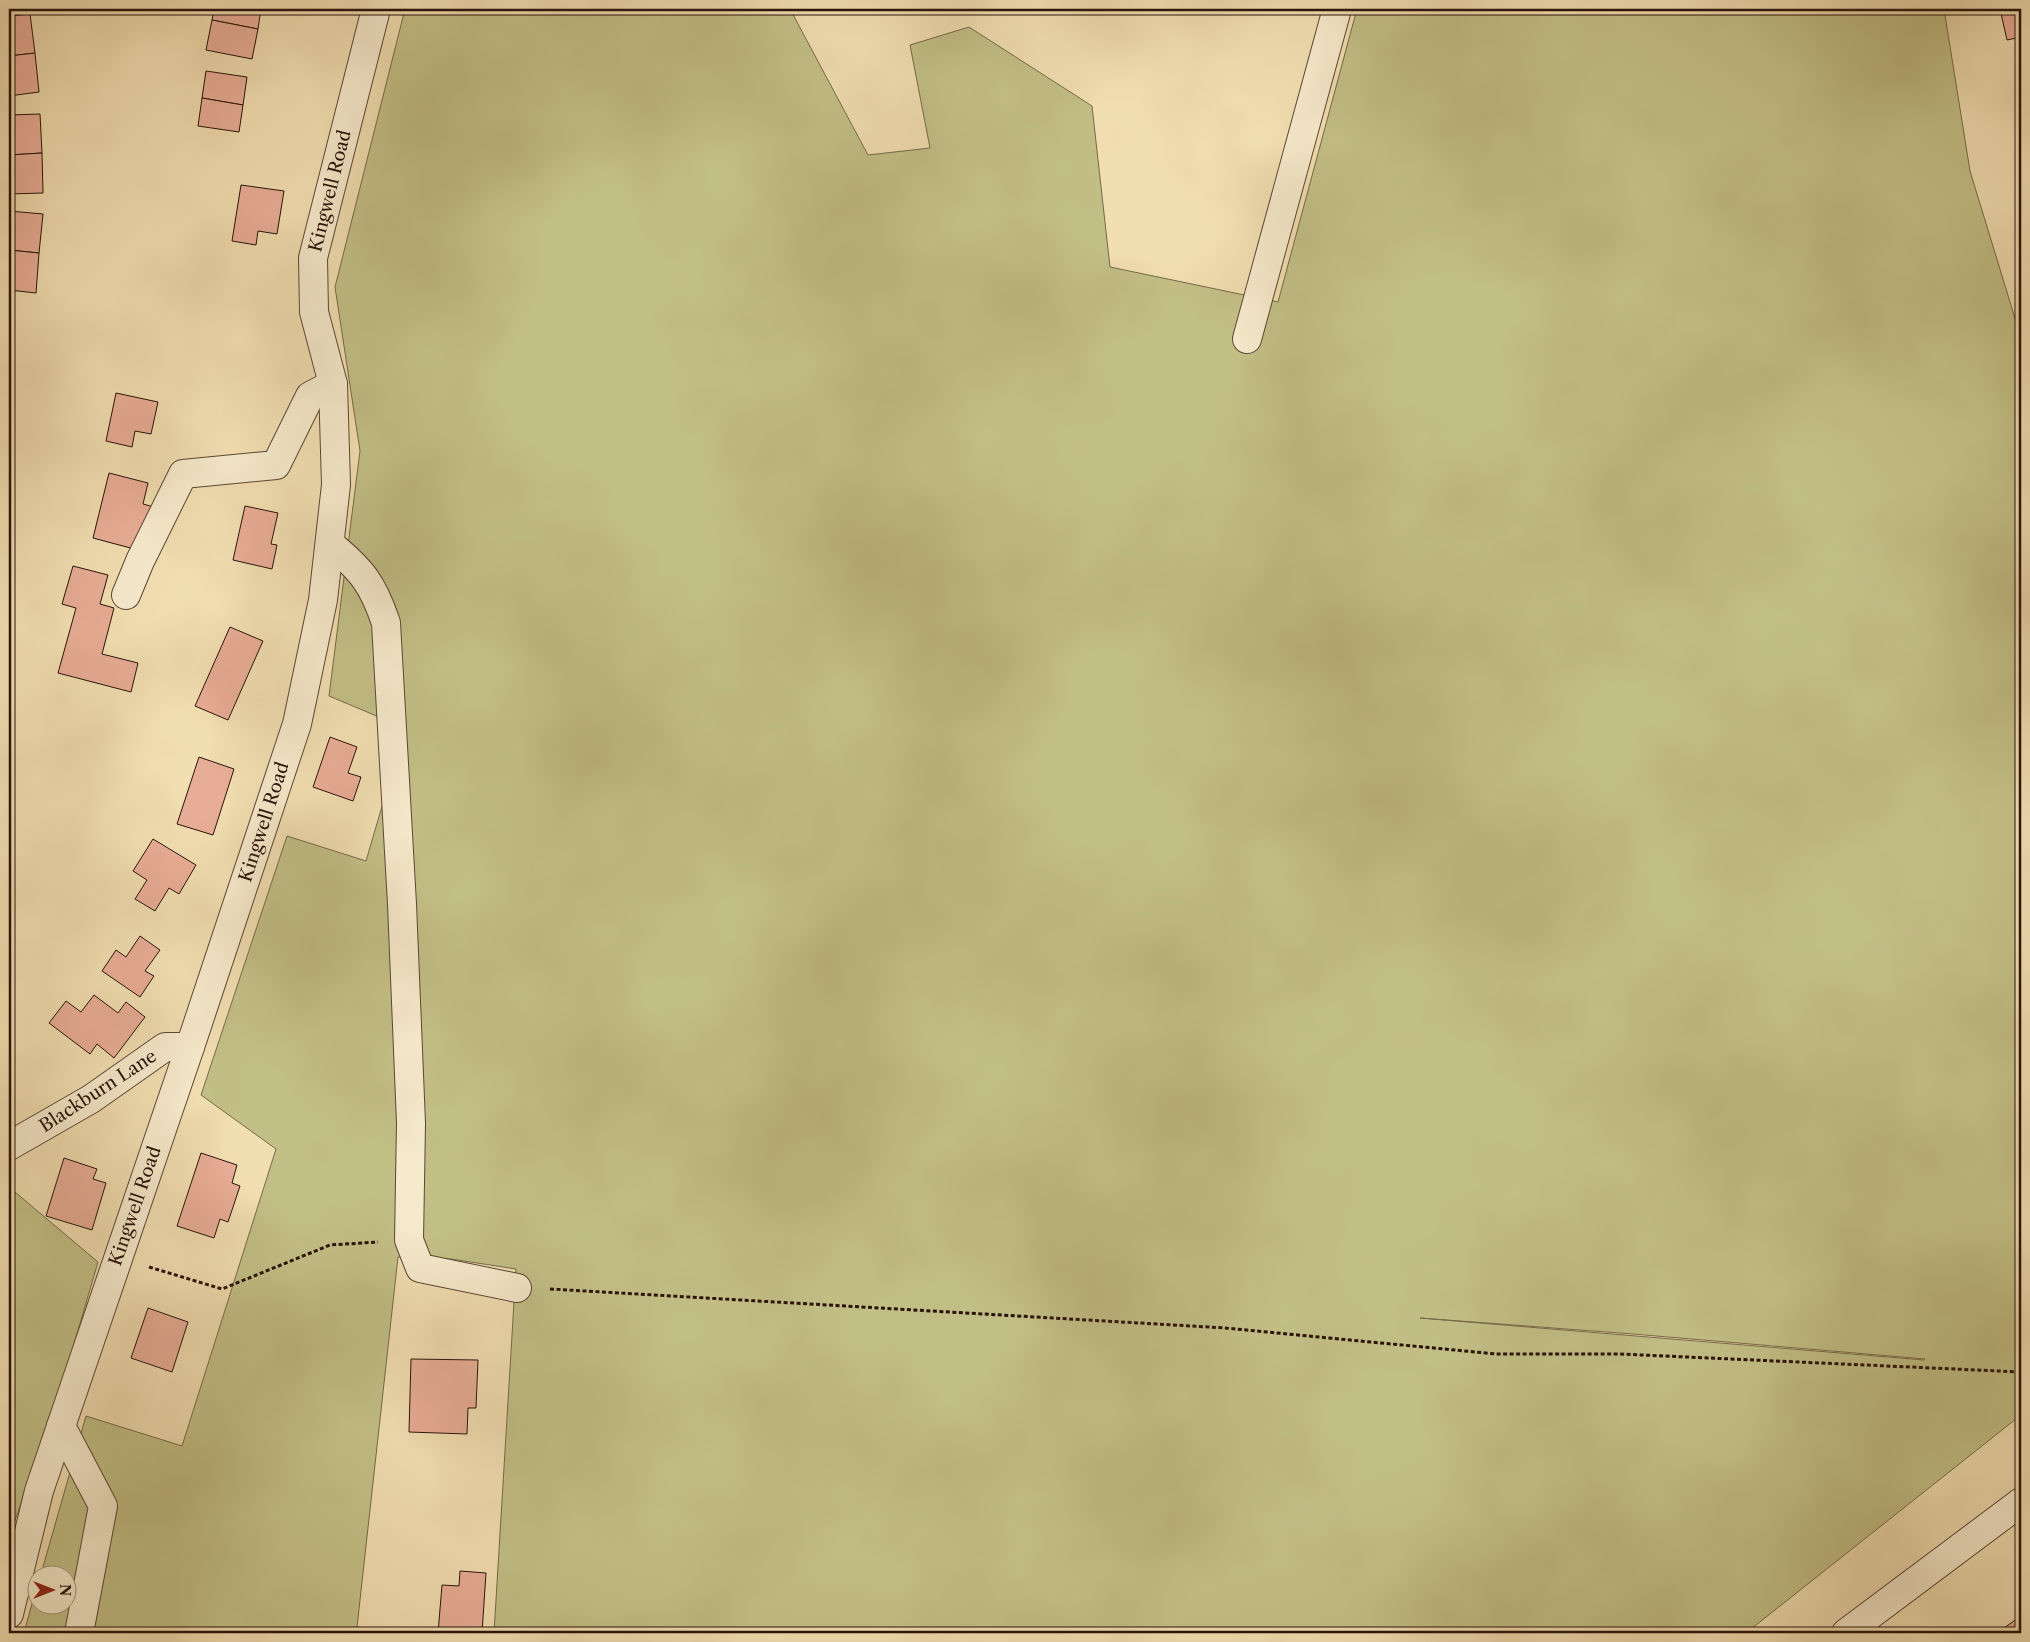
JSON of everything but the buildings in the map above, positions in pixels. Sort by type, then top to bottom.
[{"type":"street","name":"Kingwell Road","points":[[9,1614],[39,1492],[297,724],[323,600],[336,485],[334,384],[314,312],[313,258],[376,9]]},
{"type":"street","points":[[1247,339],[1337,9]]},
{"type":"street","points":[[126,595],[140,561],[183,474],[276,465],[310,396],[334,384]]},
{"type":"street","points":[[330,544],[354,563],[367,580],[378,599],[386,624],[402,904],[410,1123],[409,1240],[420,1268],[517,1288]]},
{"type":"street","name":"Blackburn Lane","points":[[9,1146],[92,1099],[165,1047],[190,1047]]},
{"type":"street","points":[[61,1426],[103,1506],[79,1633]]},
{"type":"street","points":[[1846,1633],[2021,1502]]},
{"type":"path","points":[[118,1258],[222,1289],[330,1245],[409,1240]]},
{"type":"path","points":[[517,1288],[1225,1328],[1496,1354],[1620,1354],[2021,1372]]},
{"type":"shaded area","points":[[405,9],[790,9],[868,155],[930,148],[910,45],[969,27],[1092,106],[1110,267],[1278,302],[1357,9],[1944,9],[1970,171],[2021,338],[2021,1415],[1746,1633],[494,1633],[516,1269],[451,1259],[398,1257],[357,1627],[379,1629],[378,1633],[24,1633],[29,1614],[78,1614],[78,1564],[44,1564],[86,1416],[182,1446],[276,1149],[201,1095],[287,836],[366,861],[405,728],[329,696],[360,451],[335,287]],"holes":[[[1420,1318],[1633,1334],[1924,1360]]]},
{"type":"shaded area","points":[[9,1187],[98,1262],[56,1406],[9,1537]]}]
